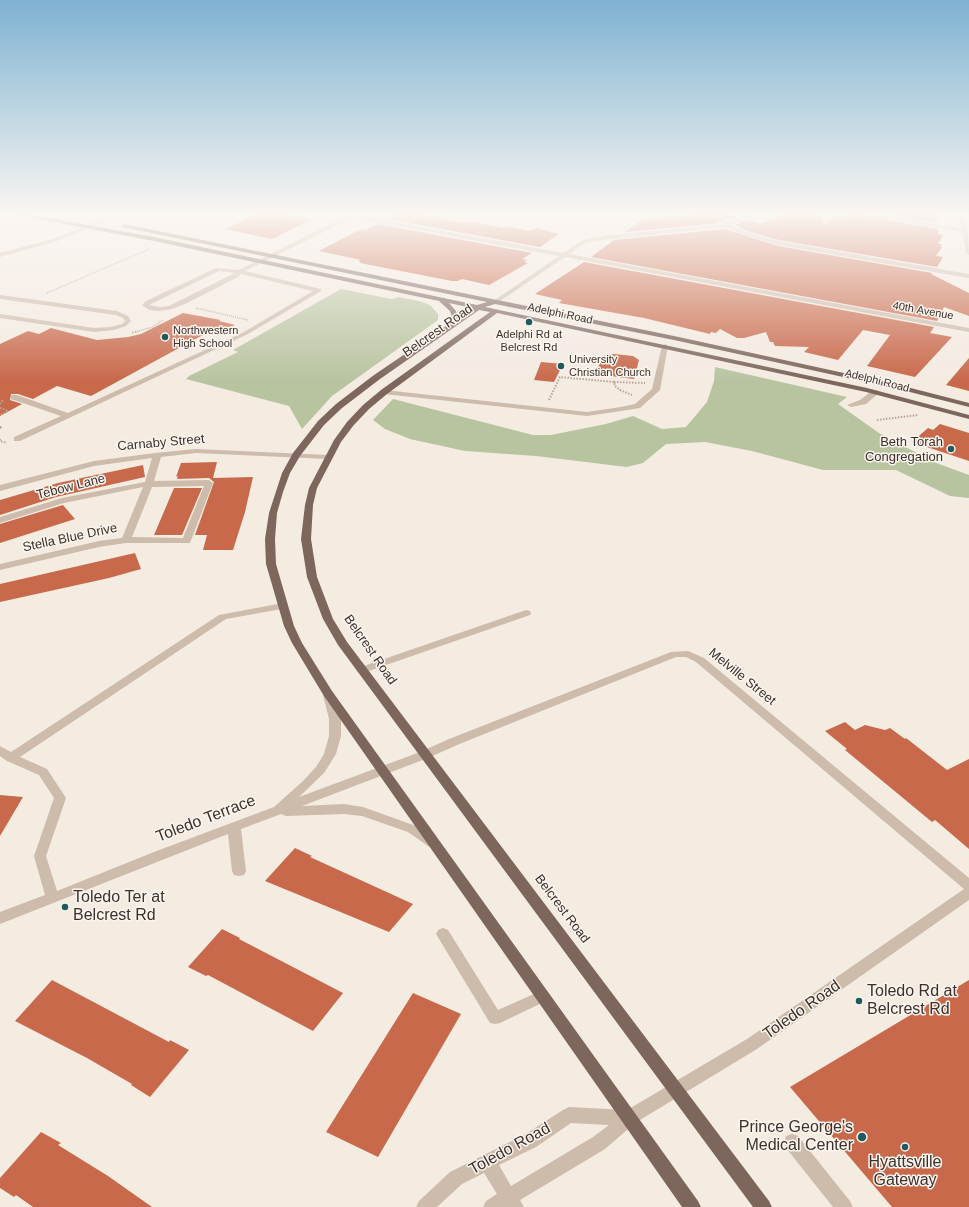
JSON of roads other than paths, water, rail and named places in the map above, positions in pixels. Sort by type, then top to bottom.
[{"type":"main road","name":"Adelphi Road","points":[[295,268],[876,392],[969,417]]},
{"type":"main road","name":"Adelphi Road","points":[[333,268],[496,301],[899,387],[969,405]]},
{"type":"main road","points":[[439,299],[453,311],[455,317],[452,326]]},
{"type":"main road","name":"Belcrest Road","points":[[496,301],[478,307],[377,377],[339,406],[321,423],[296,455],[279,492],[273,513],[270,539],[271,564],[289,626],[297,643],[328,693],[692,1207]]},
{"type":"main road","points":[[496,301],[496,311]]},
{"type":"main road","name":"Belcrest Road","points":[[496,311],[384,392],[366,407],[350,424],[328,457],[313,488],[309,505],[306,539],[312,577],[328,619],[342,643],[424,755],[763,1207]]},
{"type":"street","points":[[17,439],[246,333],[319,290],[240,272],[218,269],[166,293],[145,305],[149,308],[170,308],[183,303],[240,272],[247,268]]},
{"type":"street","points":[[496,301],[544,268]]},
{"type":"street","name":"40th Avenue","points":[[635,268],[969,330]]},
{"type":"street","points":[[925,268],[969,276]]},
{"type":"street","points":[[0,297],[117,313],[126,318],[128,321],[124,325],[112,329],[94,330],[0,316]]},
{"type":"street","points":[[384,392],[587,414],[637,406],[656,390],[665,346]]},
{"type":"street","points":[[851,405],[863,402],[876,392]]},
{"type":"street","points":[[14,397],[68,415]]},
{"type":"street","name":"Carnaby Street","points":[[0,488],[94,464],[157,454],[204,451],[328,457]]},
{"type":"street","name":"Stella Blue Drive","points":[[0,567],[99,544],[126,540],[149,484],[157,454]]},
{"type":"street","name":"Tebow Lane","points":[[0,520],[62,501],[117,489],[149,484],[209,483],[187,541],[126,540]]},
{"type":"street","points":[[11,758],[222,617],[283,606]]},
{"type":"street","points":[[362,670],[526,613]]},
{"type":"street","name":"Melville Street","points":[[424,755],[453,742],[676,654],[688,654],[700,660],[969,886]]},
{"type":"street","points":[[274,812],[307,784],[320,770],[330,754],[335,736],[335,730],[328,693]]},
{"type":"street","points":[[0,750],[11,758],[43,772],[60,798],[40,856],[53,898]]},
{"type":"street","name":"Toledo Terrace","points":[[0,918],[159,855],[424,755]]},
{"type":"street","points":[[274,812],[344,809],[363,812],[412,829],[435,845]]},
{"type":"street","points":[[234,827],[239,871]]},
{"type":"street","name":"Toledo Road","points":[[492,1207],[512,1202],[599,1143],[629,1118],[752,1044],[969,893]]},
{"type":"street","points":[[443,934],[495,1018],[543,996]]},
{"type":"street","name":"Toledo Road","points":[[425,1207],[456,1178],[530,1141],[570,1115],[629,1118]]},
{"type":"street","points":[[792,1142],[844,1207]]},
{"type":"street","points":[[487,1162],[512,1202]]},
{"type":"place","name":"Adelphi Rd at Belcrest Rd","points":[[529,322]]},
{"type":"place","name":"Northwestern High School","points":[[165,337]]},
{"type":"place","name":"University Christian Church","points":[[561,366]]},
{"type":"place","name":"Beth Torah Congregation","points":[[951,449]]},
{"type":"place","name":"Toledo Ter at Belcrest Rd","points":[[65,907]]},
{"type":"place","name":"Toledo Rd at Belcrest Rd","points":[[859,1001]]},
{"type":"place","name":"Prince George's Medical Center","points":[[862,1137]]},
{"type":"place","name":"Hyattsville Gateway","points":[[905,1147]]}]
